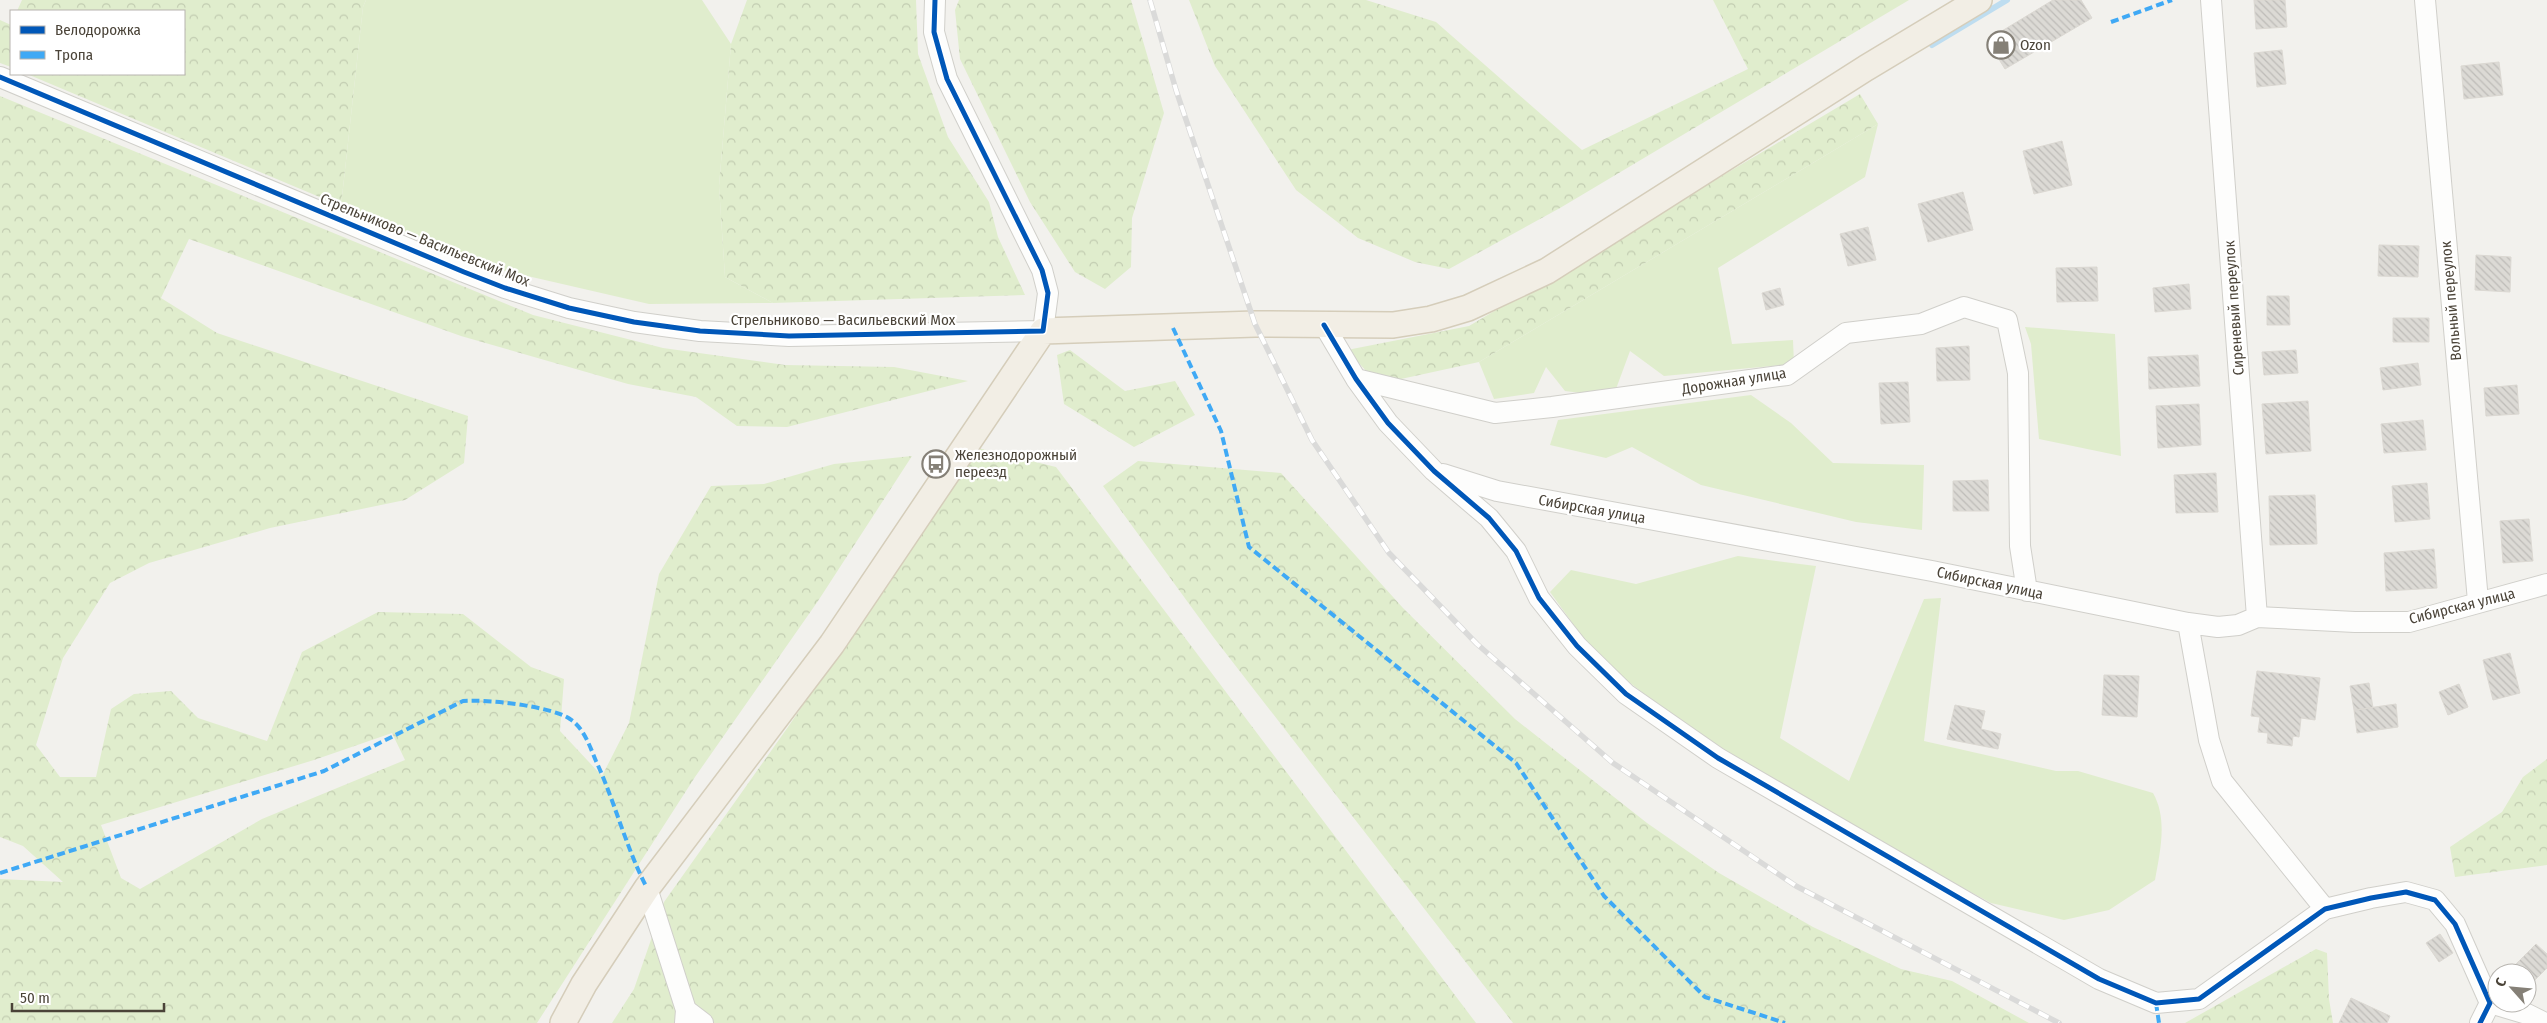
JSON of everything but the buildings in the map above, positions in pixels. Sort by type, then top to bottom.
[{"type":"main road","points":[[563,1023],[584,984],[647,888],[832,644],[1043,331],[1254,324],[1384,325],[1431,320],[1468,308],[1502,294],[1547,271],[1866,68],[1979,0]]},
{"type":"street","points":[[935,0],[934,32],[947,79],[1042,270],[1048,293],[1043,331]]},
{"type":"street","name":"Сиреневый переулок","points":[[2211,0],[2257,617]]},
{"type":"street","name":"Вольный переулок","points":[[2425,0],[2478,601]]},
{"type":"street","name":"Стрельниково — Васильевский Мох","points":[[0,77],[464,272],[506,288],[576,310],[656,326],[745,335],[1043,331]]},
{"type":"street","name":"Дорожная улица","points":[[1356,379],[1494,413],[1788,375],[1846,333],[1921,324],[1964,307],[2007,320],[2018,374],[2020,546],[2027,591]]},
{"type":"street","points":[[1324,325],[1356,379],[1388,423],[1434,471],[1489,518],[1516,551],[1544,604],[1577,646],[1626,694],[1726,763],[2099,979],[2156,1003],[2199,999],[2325,909],[2406,892],[2435,900],[2455,924],[2487,997]]},
{"type":"street","name":"Сибирская улица","points":[[1434,471],[1497,491],[1932,571],[2188,623],[2218,627],[2238,625],[2257,617],[2355,622],[2409,622],[2478,601],[2547,584]]},
{"type":"street","points":[[2188,623],[2210,740],[2222,781],[2325,909]]},
{"type":"street","points":[[647,888],[686,1016],[703,1023]]},
{"type":"street","points":[[2480,1023],[2487,1010]]},
{"type":"street","points":[[2523,1013],[2545,1023]]},
{"type":"green space","points":[[22,0],[366,0],[363,7],[341,206],[29,75],[185,75],[185,10],[17,10]]},
{"type":"green space","points":[[366,0],[702,0],[731,44],[719,186],[725,277],[773,303],[649,304],[501,270],[341,206],[363,7]]},
{"type":"green space","points":[[747,0],[916,0],[918,54],[948,137],[989,202],[998,237],[1025,295],[773,303],[725,277],[719,186],[731,44]]},
{"type":"green space","points":[[959,0],[1131,0],[1164,113],[1132,218],[1131,267],[1105,289],[1075,272],[1030,202],[960,59],[955,10]]},
{"type":"green space","points":[[1189,0],[1366,0],[1436,22],[1582,150],[1748,69],[1713,0],[1909,0],[1560,208],[1449,269],[1415,262],[1358,238],[1296,190],[1215,66]]},
{"type":"green space","points":[[0,20],[10,25],[10,67],[0,63]]},
{"type":"green space","points":[[1860,94],[1878,124],[1479,362],[1378,384],[1347,350],[1469,326]]},
{"type":"green space","points":[[0,96],[533,315],[663,348],[785,365],[894,367],[968,381],[787,427],[737,426],[696,397],[628,384],[461,336],[189,239],[161,298],[217,333],[468,416],[464,463],[405,500],[270,528],[149,563],[110,583],[63,658],[36,745],[60,777],[96,777],[111,709],[134,694],[171,691],[198,718],[267,741],[302,652],[378,612],[463,614],[531,667],[564,679],[560,731],[602,776],[629,723],[659,574],[711,486],[764,484],[834,464],[912,456],[818,601],[695,777],[537,1023],[0,1023],[0,879],[63,882],[23,846],[0,837]],"holes":[[[392,733],[405,760],[262,819],[140,889],[121,878],[101,825],[314,760]]]},
{"type":"green space","points":[[1878,124],[1865,177],[1718,268],[1732,344],[1793,340],[1794,364],[1664,376],[1630,351],[1613,397],[1565,391],[1546,367],[1534,393],[1494,399],[1479,362]]},
{"type":"green space","points":[[2025,327],[2115,334],[2121,456],[2039,439],[2031,344]]},
{"type":"green space","points":[[1070,350],[1125,391],[1175,381],[1195,415],[1134,447],[1064,404],[1057,355]]},
{"type":"green space","points":[[1751,395],[1791,423],[1833,463],[1924,465],[1922,530],[1856,522],[1701,485],[1632,447],[1606,458],[1550,445],[1558,420]]},
{"type":"green space","points":[[978,448],[1056,467],[1476,1023],[612,1023],[634,989],[664,902],[788,727]]},
{"type":"green space","points":[[1138,461],[1281,473],[1403,608],[1515,719],[1647,823],[1719,873],[1813,927],[1901,969],[1952,981],[2029,1023],[1513,1023],[1214,638],[1103,486]]},
{"type":"green space","points":[[1738,556],[1816,566],[1780,738],[1849,781],[1924,599],[1941,598],[1924,741],[2056,771],[2078,771],[2153,793],[2158,803],[2162,825],[2161,847],[2155,880],[2109,910],[2064,920],[1991,903],[1886,846],[1698,736],[1597,657],[1550,592],[1571,570],[1636,584]]},
{"type":"green space","points":[[2547,759],[2547,865],[2455,877],[2450,847],[2502,812],[2523,777]]},
{"type":"green space","points":[[2316,949],[2327,953],[2329,999],[2333,1023],[2185,1023]]},
{"type":"waterway","points":[[1932,45],[2007,0]]},
{"type":"railway","points":[[1150,0],[1176,90],[1255,324],[1312,440],[1389,553],[1477,644],[1613,763],[1796,886],[2059,1023]]},
{"type":"marked path","points":[[2111,22],[2172,0]]},
{"type":"marked path","points":[[1173,328],[1221,431],[1249,547],[1516,763],[1604,896],[1705,997],[1785,1023]]},
{"type":"marked path","points":[[0,873],[324,771],[463,701],[473,701],[502,702],[548,710],[561,714],[579,727],[589,744],[647,888]]},
{"type":"marked path","points":[[2156,1003],[2159,1023]]},
{"type":"cycle path","points":[[0,77],[464,272],[505,288],[569,308],[634,322],[700,331],[789,336],[1043,331],[1048,293],[1042,270],[947,79],[934,32],[935,0]]},
{"type":"cycle path","points":[[1324,325],[1356,379],[1388,423],[1434,471],[1489,518],[1516,551],[1539,598],[1577,646],[1626,694],[1718,758],[2099,979],[2156,1003],[2199,999],[2325,909],[2406,892],[2435,900],[2455,924],[2490,1003],[2480,1023]]},
{"type":"place","name":"Ozon","points":[[2001,45]]},
{"type":"place","name":"Железнодорожный переезд","points":[[936,464]]}]
